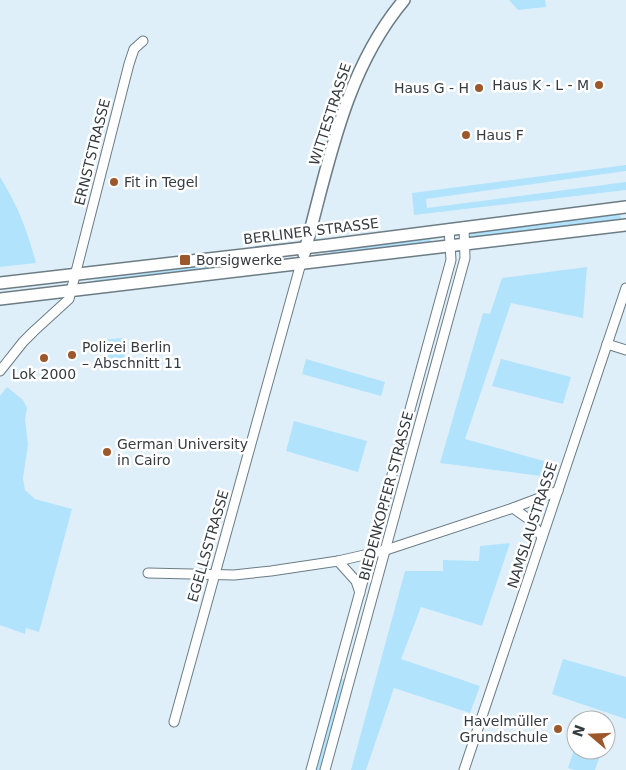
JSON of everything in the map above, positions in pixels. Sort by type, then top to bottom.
[{"type":"main road","name":"WITTESTRASSE","points":[[301,263],[353,85],[374,42],[404,0]]},
{"type":"main road","name":"BERLINER STRASSE","points":[[0,283],[306,247],[626,206]]},
{"type":"main road","points":[[0,298],[626,225]]},
{"type":"street","name":"ERNSTSTRASSE","points":[[70,291],[129,64],[134,49],[144,41]]},
{"type":"street","name":"BIEDENKOPFER STRASSE","points":[[325,770],[466,258],[464,227]]},
{"type":"street","name":"BIEDENKOPFER STRASSE","points":[[311,770],[451,260],[449,229]]},
{"type":"street","name":"EGELLSSTRASSE","points":[[174,722],[301,263]]},
{"type":"street","name":"NAMSLAUSTRASSE","points":[[464,770],[626,288]]},
{"type":"street","points":[[0,371],[23,342],[69,299],[70,291]]},
{"type":"street","points":[[607,344],[626,350]]},
{"type":"street","points":[[148,573],[214,576],[271,571],[338,561],[386,550],[558,491]]},
{"type":"street","points":[[513,508],[530,520],[542,537]]},
{"type":"street","points":[[338,561],[356,581],[360,593],[373,597]]},
{"type":"shaded area","points":[[509,0],[545,0],[546,7],[518,10]]},
{"type":"shaded area","points":[[626,165],[626,171],[426,199],[427,208],[626,182],[626,190],[414,215],[412,193]]},
{"type":"shaded area","points":[[0,177],[21,218],[36,263],[0,267]]},
{"type":"shaded area","points":[[620,213],[621,219],[470,237],[470,232]]},
{"type":"shaded area","points":[[431,236],[431,242],[329,254],[330,251],[361,245]]},
{"type":"shaded area","points":[[284,254],[284,258],[236,263],[221,268],[94,284],[94,280]]},
{"type":"shaded area","points":[[587,267],[583,318],[511,303],[465,439],[544,461],[541,476],[440,463],[483,313],[490,314],[502,278]]},
{"type":"shaded area","points":[[123,338],[127,340],[126,353],[123,359],[113,368],[102,340]]},
{"type":"shaded area","points":[[306,359],[385,382],[381,396],[302,374]]},
{"type":"shaded area","points":[[501,359],[571,377],[563,404],[492,386]]},
{"type":"shaded area","points":[[7,387],[23,400],[27,408],[25,419],[28,445],[23,478],[25,490],[35,499],[72,509],[39,632],[26,628],[25,634],[0,625],[0,396]]},
{"type":"shaded area","points":[[294,421],[367,441],[358,472],[286,451]]},
{"type":"shaded area","points":[[510,543],[482,626],[421,607],[401,659],[480,686],[470,713],[394,688],[366,770],[351,770],[405,571],[443,571],[443,560],[479,561],[480,546]]},
{"type":"shaded area","points":[[563,659],[626,677],[626,719],[616,716],[616,710],[599,710],[552,694]]},
{"type":"shaded area","points":[[338,678],[346,680],[321,770],[313,770]]},
{"type":"shaded area","points":[[571,760],[598,760],[595,770],[574,770],[568,768]]},
{"type":"place","name":"Haus K - L - M","points":[[599,85]]},
{"type":"place","name":"Haus G - H","points":[[479,88]]},
{"type":"place","name":"Haus F","points":[[466,135]]},
{"type":"place","name":"Fit in Tegel","points":[[114,182]]},
{"type":"place","name":"Borsigwerke","points":[[185,260]]},
{"type":"place","name":"Polizei Berlin – Abschnitt 11","points":[[72,355]]},
{"type":"place","name":"Lok 2000","points":[[44,358]]},
{"type":"place","name":"German University in Cairo","points":[[107,452]]},
{"type":"place","name":"Havelmüller Grundschule","points":[[558,729]]}]
